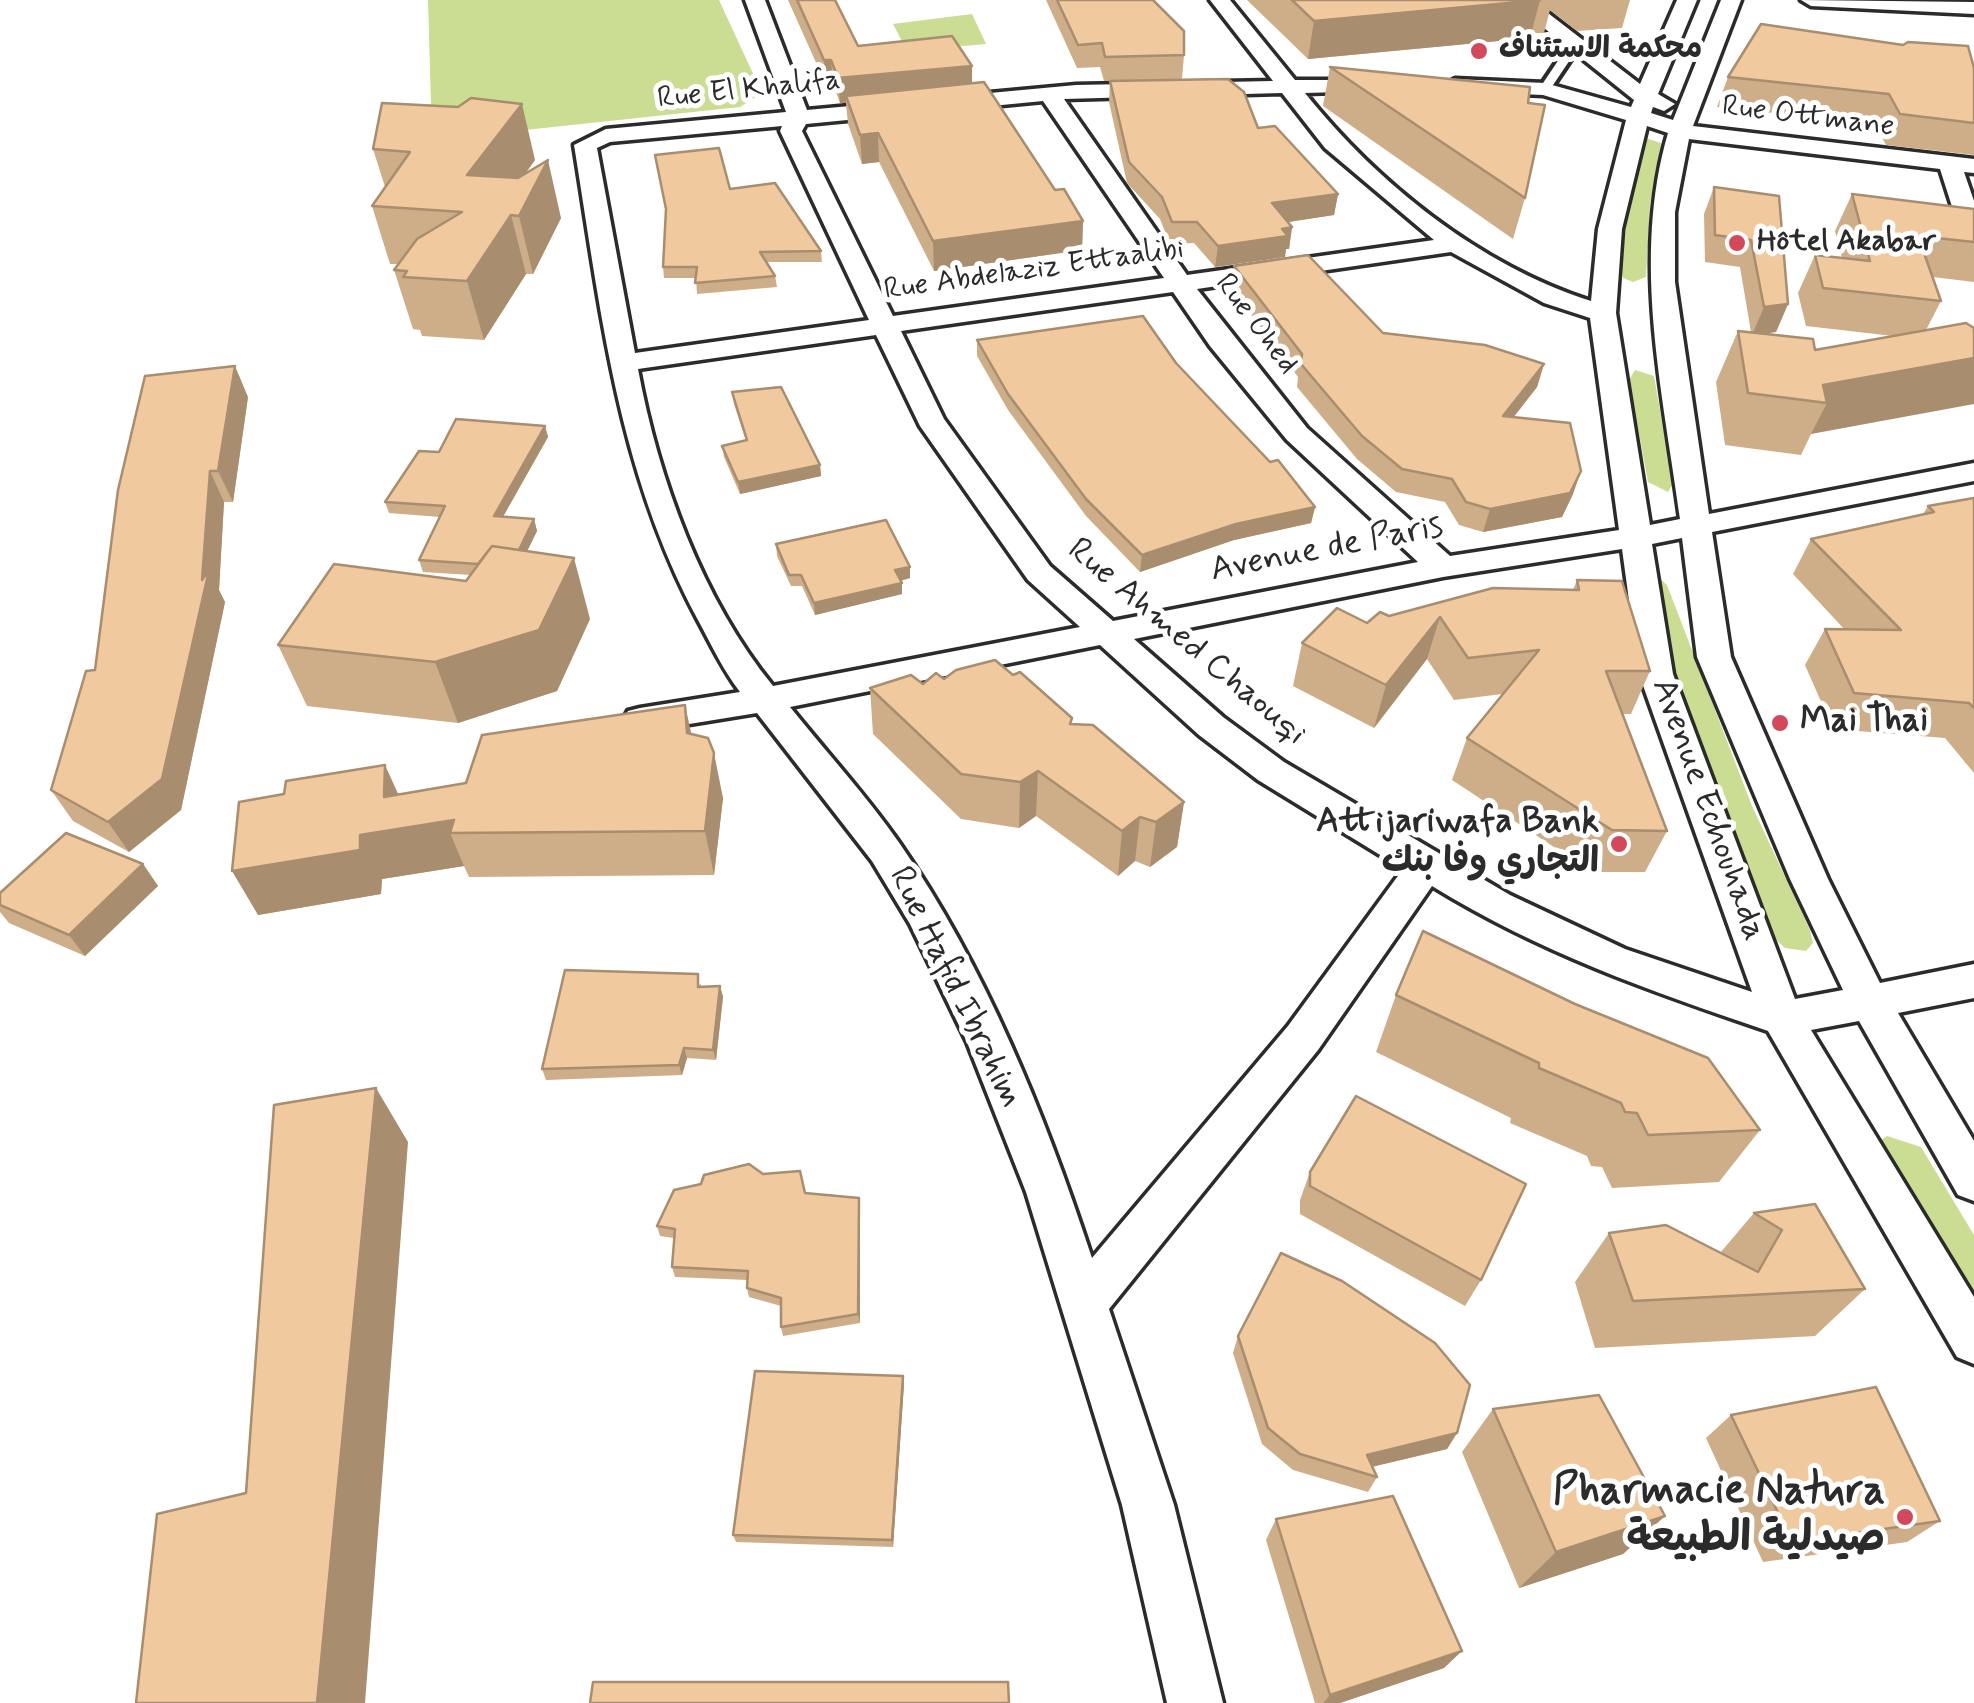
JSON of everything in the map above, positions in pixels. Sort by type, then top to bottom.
[{"type":"street","name":"Rue Ahmed Chaouqi","points":[[754,0],[798,116],[791,131],[930,420],[1038,574],[1210,726],[1271,771],[1426,866],[1496,906],[1611,962],[1782,1019],[1974,981]]},
{"type":"street","points":[[1220,0],[1333,143],[1455,244],[1553,297],[1603,313]]},
{"type":"street","points":[[1519,0],[1640,105]]},
{"type":"street","name":"Avenue Echouhada","points":[[1687,0],[1640,105],[1623,159],[1604,260],[1603,313],[1639,537],[1656,674],[1782,1019],[1974,1342]]},
{"type":"street","name":"Avenue Echouhada","points":[[1731,0],[1678,136],[1662,212],[1662,282],[1699,525],[1714,657],[1809,879],[1869,1002],[1974,1181]]},
{"type":"street","points":[[1811,0],[1974,8]]},
{"type":"street","points":[[1438,85],[1512,84],[1640,105]]},
{"type":"street","name":"Rue El Khalifa","points":[[584,145],[606,136],[1048,93],[1402,85]]},
{"type":"street","name":"Rue Ohed","points":[[1048,93],[1220,340],[1297,434],[1444,567]]},
{"type":"street","name":"Rue Ottmane","points":[[1640,105],[1686,122],[1962,165]]},
{"type":"street","name":"Rue Hafid Ibrahim","points":[[584,145],[622,363],[661,507],[696,587],[742,672],[886,851],[926,916],[988,1042],[1048,1192],[1148,1505],[1195,1703]]},
{"type":"street","points":[[1962,165],[1974,238]]},
{"type":"street","name":"Rue Abdelaziz Ettaalibi","points":[[622,363],[1455,244]]},
{"type":"street","name":"Avenue de Paris","points":[[613,725],[765,700],[1444,567],[1639,537],[1974,472]]},
{"type":"street","points":[[1084,1304],[1302,1038],[1426,866]]},
{"type":"lane","points":[[1545,89],[1574,45]]},
{"type":"green space","points":[[428,0],[719,0],[762,93],[740,107],[432,140]]},
{"type":"green space","points":[[972,14],[986,44],[907,51],[893,24]]},
{"type":"green space","points":[[1645,138],[1661,143],[1650,205],[1646,277],[1633,282],[1623,278],[1621,269],[1627,198]]},
{"type":"green space","points":[[1635,370],[1654,376],[1673,484],[1668,492],[1648,482],[1629,380]]},
{"type":"green space","points":[[1655,574],[1667,585],[1752,806],[1810,930],[1813,943],[1806,951],[1785,948],[1772,936],[1714,803],[1640,576]]},
{"type":"green space","points":[[1887,1136],[1921,1147],[1974,1235],[1974,1310],[1877,1143]]},
{"type":"building","points":[[797,0],[835,0],[858,46],[952,36],[972,66],[838,78],[831,60],[824,60]]},
{"type":"building","points":[[1057,0],[1153,0],[1184,31],[1184,55],[1105,57],[1102,43],[1078,45]]},
{"type":"building","points":[[1292,0],[1540,0],[1314,21]]},
{"type":"building","points":[[1761,24],[1903,45],[1908,42],[1968,46],[1974,68],[1974,123],[1900,114],[1889,94],[1728,77]]},
{"type":"building","points":[[1330,67],[1530,87],[1528,103],[1545,105],[1525,198]]},
{"type":"building","points":[[1228,79],[1244,92],[1258,128],[1275,126],[1338,194],[1272,203],[1292,227],[1282,229],[1288,236],[1218,246],[1197,222],[1172,222],[1162,197],[1129,162],[1110,81]]},
{"type":"building","points":[[984,82],[1055,190],[1064,189],[1083,221],[933,241],[878,133],[860,135],[846,96]]},
{"type":"building","points":[[471,98],[522,104],[467,175],[518,178],[548,160],[519,216],[511,215],[467,281],[403,277],[407,271],[394,270],[417,239],[462,212],[372,206],[410,152],[373,149],[382,103],[458,107]]},
{"type":"building","points":[[719,148],[730,189],[775,183],[821,251],[760,252],[775,276],[695,283],[697,267],[663,267],[666,209],[655,155]]},
{"type":"building","points":[[1714,187],[1779,196],[1788,304],[1764,307],[1751,240],[1715,235]]},
{"type":"building","points":[[1852,194],[1974,209],[1974,242],[1918,236],[1941,301],[1823,288],[1815,255],[1870,261]]},
{"type":"building","points":[[1308,255],[1383,333],[1485,345],[1544,364],[1503,416],[1570,423],[1581,471],[1570,493],[1490,509],[1466,502],[1452,479],[1402,469],[1362,436],[1301,364],[1302,354],[1234,266]]},
{"type":"building","points":[[1143,316],[1176,363],[1270,462],[1278,460],[1315,507],[1236,524],[1142,555],[1086,499],[1008,394],[977,340]]},
{"type":"building","points":[[1966,323],[1974,328],[1974,358],[1823,385],[1827,403],[1748,393],[1738,331],[1813,339],[1815,350]]},
{"type":"building","points":[[235,366],[218,471],[210,471],[202,580],[209,570],[162,779],[108,822],[51,790],[86,671],[95,670],[118,490],[145,376]]},
{"type":"building","points":[[781,387],[820,465],[738,482],[722,446],[747,440],[732,392]]},
{"type":"building","points":[[456,419],[545,426],[494,516],[534,519],[519,550],[492,546],[478,564],[419,560],[445,506],[385,502],[419,451],[439,452]]},
{"type":"building","points":[[1974,498],[1974,708],[1969,703],[1854,693],[1825,629],[1901,630],[1811,539],[1934,512],[1928,506]]},
{"type":"building","points":[[886,520],[910,567],[895,570],[902,583],[814,603],[801,575],[789,575],[776,544]]},
{"type":"building","points":[[492,546],[574,558],[539,630],[435,662],[278,645],[334,564],[466,581]]},
{"type":"building","points":[[1577,580],[1622,581],[1650,671],[1606,671],[1667,831],[1612,830],[1467,738],[1539,650],[1468,658],[1440,617],[1386,685],[1302,643],[1337,608],[1367,623],[1380,612],[1389,616],[1493,588],[1579,590]]},
{"type":"building","points":[[995,660],[1013,675],[1020,672],[1072,718],[1070,724],[1093,725],[1184,802],[1156,822],[1140,817],[1122,831],[1038,771],[1020,782],[961,774],[870,688],[911,675],[923,684],[936,673],[944,679],[956,670]]},
{"type":"building","points":[[685,705],[687,733],[708,738],[714,753],[705,831],[450,833],[454,820],[360,835],[360,850],[232,871],[239,802],[284,794],[286,781],[385,765],[384,797],[466,783],[482,735]]},
{"type":"building","points":[[66,833],[143,864],[69,935],[0,905],[0,893]]},
{"type":"building","points":[[1423,931],[1575,1004],[1708,1058],[1760,1130],[1648,1135],[1637,1113],[1625,1112],[1621,1103],[1539,1068],[1539,1063],[1396,995]]},
{"type":"building","points":[[565,970],[698,974],[698,987],[720,986],[713,1050],[684,1048],[679,1065],[542,1069]]},
{"type":"building","points":[[376,1088],[317,1703],[136,1703],[157,1514],[246,1493],[274,1105]]},
{"type":"building","points":[[1356,1096],[1526,1184],[1481,1280],[1310,1186],[1310,1172]]},
{"type":"building","points":[[749,1164],[763,1174],[800,1171],[805,1193],[859,1198],[858,1314],[781,1327],[781,1298],[747,1288],[748,1271],[672,1267],[675,1229],[657,1226],[674,1190],[701,1184],[704,1175]]},
{"type":"building","points":[[1815,1204],[1865,1289],[1633,1301],[1609,1233],[1666,1225],[1758,1272],[1782,1230],[1754,1213]]},
{"type":"building","points":[[1281,1253],[1342,1281],[1435,1343],[1470,1385],[1457,1433],[1367,1455],[1377,1477],[1300,1454],[1268,1428],[1238,1336]]},
{"type":"building","points":[[755,1371],[903,1376],[892,1540],[733,1535]]},
{"type":"building","points":[[1876,1387],[1940,1521],[1792,1542],[1731,1415]]},
{"type":"building","points":[[1599,1395],[1665,1516],[1556,1552],[1493,1409]]},
{"type":"building","points":[[1393,1496],[1462,1651],[1330,1695],[1276,1519]]},
{"type":"building","points":[[593,1682],[1008,1682],[1009,1703],[590,1703]]},
{"type":"place","name":"محكمة الاستئناف","points":[[1479,51]]},
{"type":"place","name":"Hôtel Akabar","points":[[1737,243]]},
{"type":"place","name":"Mai Thai","points":[[1780,723]]},
{"type":"place","name":"Attijariwafa Bank التجاري وفا بنك","points":[[1619,844]]},
{"type":"place","name":"Pharmacie Natura صيدلية الطبيعة","points":[[1905,1517]]}]
